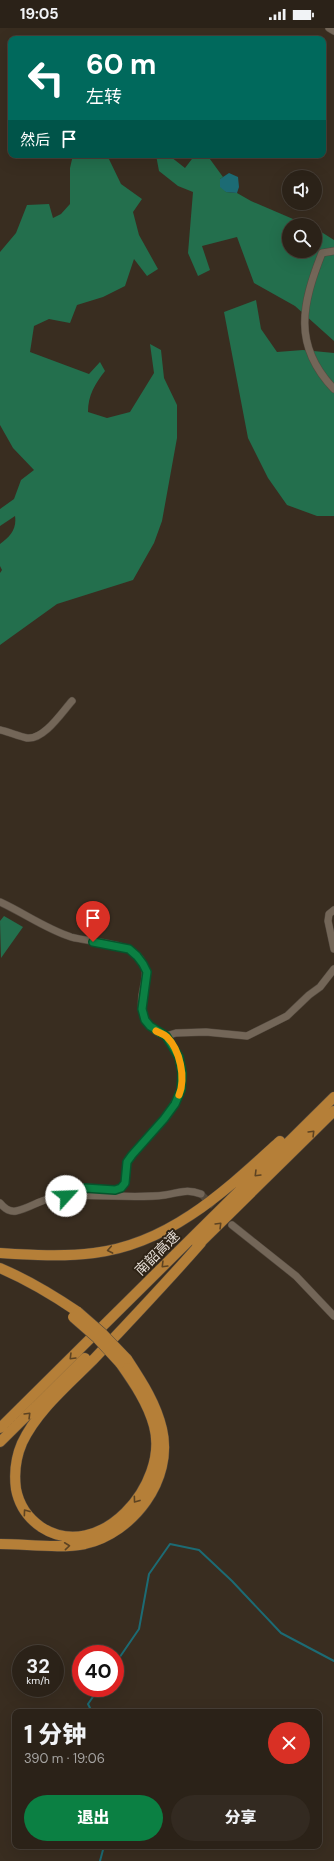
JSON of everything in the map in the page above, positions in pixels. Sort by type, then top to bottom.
[{"type":"highway","points":[[0,1253],[54,1255],[94,1253],[118,1249],[157,1235],[191,1216],[213,1200],[334,1093]]},
{"type":"highway","name":"南韶高速","points":[[0,1428],[334,1097]]},
{"type":"highway","name":"南韶高速","points":[[0,1442],[334,1111]]},
{"type":"highway","points":[[124,1361],[148,1408],[155,1427],[157,1445],[154,1466],[146,1487],[134,1505],[116,1521],[97,1531],[79,1536],[61,1535],[46,1530],[34,1522],[24,1511],[18,1496],[15,1481],[16,1464],[22,1443],[34,1423],[55,1398],[163,1287],[201,1243]]},
{"type":"highway","points":[[0,1268],[45,1290],[76,1314],[97,1338],[124,1361],[143,1383],[156,1407],[163,1431],[164,1451],[160,1472],[152,1492],[140,1512],[122,1527],[104,1538],[84,1544],[60,1546],[0,1544]]},
{"type":"highway","points":[[0,1275],[32,1290],[76,1314]]},
{"type":"street","points":[[328,28],[334,31]]},
{"type":"street","points":[[334,251],[322,253],[314,274],[304,315],[305,332],[309,351],[322,376],[334,389]]},
{"type":"street","points":[[0,730],[28,738],[34,738],[50,726],[72,701]]},
{"type":"street","points":[[0,902],[51,929],[70,936],[129,949],[137,956],[147,972],[142,1009],[145,1020],[150,1026],[166,1036],[179,1057],[182,1073],[181,1090],[175,1104],[127,1162],[125,1183],[121,1188],[115,1190],[85,1188],[66,1196]]},
{"type":"street","points":[[334,910],[329,914],[328,922],[334,949]]},
{"type":"street","points":[[166,1036],[176,1033],[206,1032],[247,1036],[287,1016],[309,995],[320,987],[334,969]]},
{"type":"street","points":[[0,1203],[9,1210],[16,1211],[47,1199],[66,1196],[118,1197],[166,1195],[191,1190],[201,1194]]},
{"type":"street","points":[[232,1225],[296,1276],[334,1316]]},
{"type":"green space","points":[[72,158],[108,158],[121,184],[142,199],[133,212],[139,235],[158,269],[147,276],[134,259],[125,286],[103,297],[77,305],[70,323],[49,319],[34,326],[30,352],[89,374],[100,362],[105,371],[93,390],[89,400],[88,412],[107,418],[130,412],[154,373],[150,344],[161,350],[164,378],[177,405],[177,438],[162,521],[154,543],[133,580],[57,604],[0,645],[0,573],[2,570],[0,566],[0,544],[14,529],[15,516],[0,526],[0,509],[14,499],[21,480],[34,470],[13,448],[0,425],[0,252],[16,233],[27,205],[49,204],[53,218],[61,214],[70,204],[70,168]]},
{"type":"green space","points":[[157,158],[172,158],[185,168],[193,158],[209,158],[223,177],[220,179],[226,192],[237,193],[251,201],[291,218],[282,218],[282,258],[322,258],[322,232],[334,240],[334,341],[295,306],[254,283],[237,237],[202,246],[210,270],[198,276],[188,253],[193,192],[178,186],[159,171]]},
{"type":"green space","points":[[256,300],[261,329],[277,352],[303,350],[334,353],[334,516],[317,516],[287,505],[268,478],[248,438],[224,312]]},
{"type":"green space","points":[[4,916],[23,927],[1,958],[0,921]]},
{"type":"water","points":[[229,173],[238,177],[239,187],[237,193],[226,192],[220,187],[220,179]]},
{"type":"waterway","points":[[124,1651],[139,1629],[149,1574],[170,1544],[199,1550],[232,1581],[281,1633],[334,1661]]},
{"type":"waterway","points":[[90,1709],[88,1704],[93,1697]]},
{"type":"waterway","points":[[100,1861],[103,1849]]},
{"type":"tunnel","points":[[201,1194],[232,1225]]},
{"type":"slow traffic","points":[[156,1031],[166,1036],[179,1057],[182,1073],[181,1090],[179,1095]]},
{"type":"route","points":[[66,1196],[85,1188],[115,1190],[121,1188],[125,1183],[127,1162],[164,1119],[175,1104],[181,1090],[182,1073],[179,1057],[166,1036],[158,1033],[145,1020],[142,1009],[142,996],[147,972],[143,964],[129,949],[93,942]]}]
